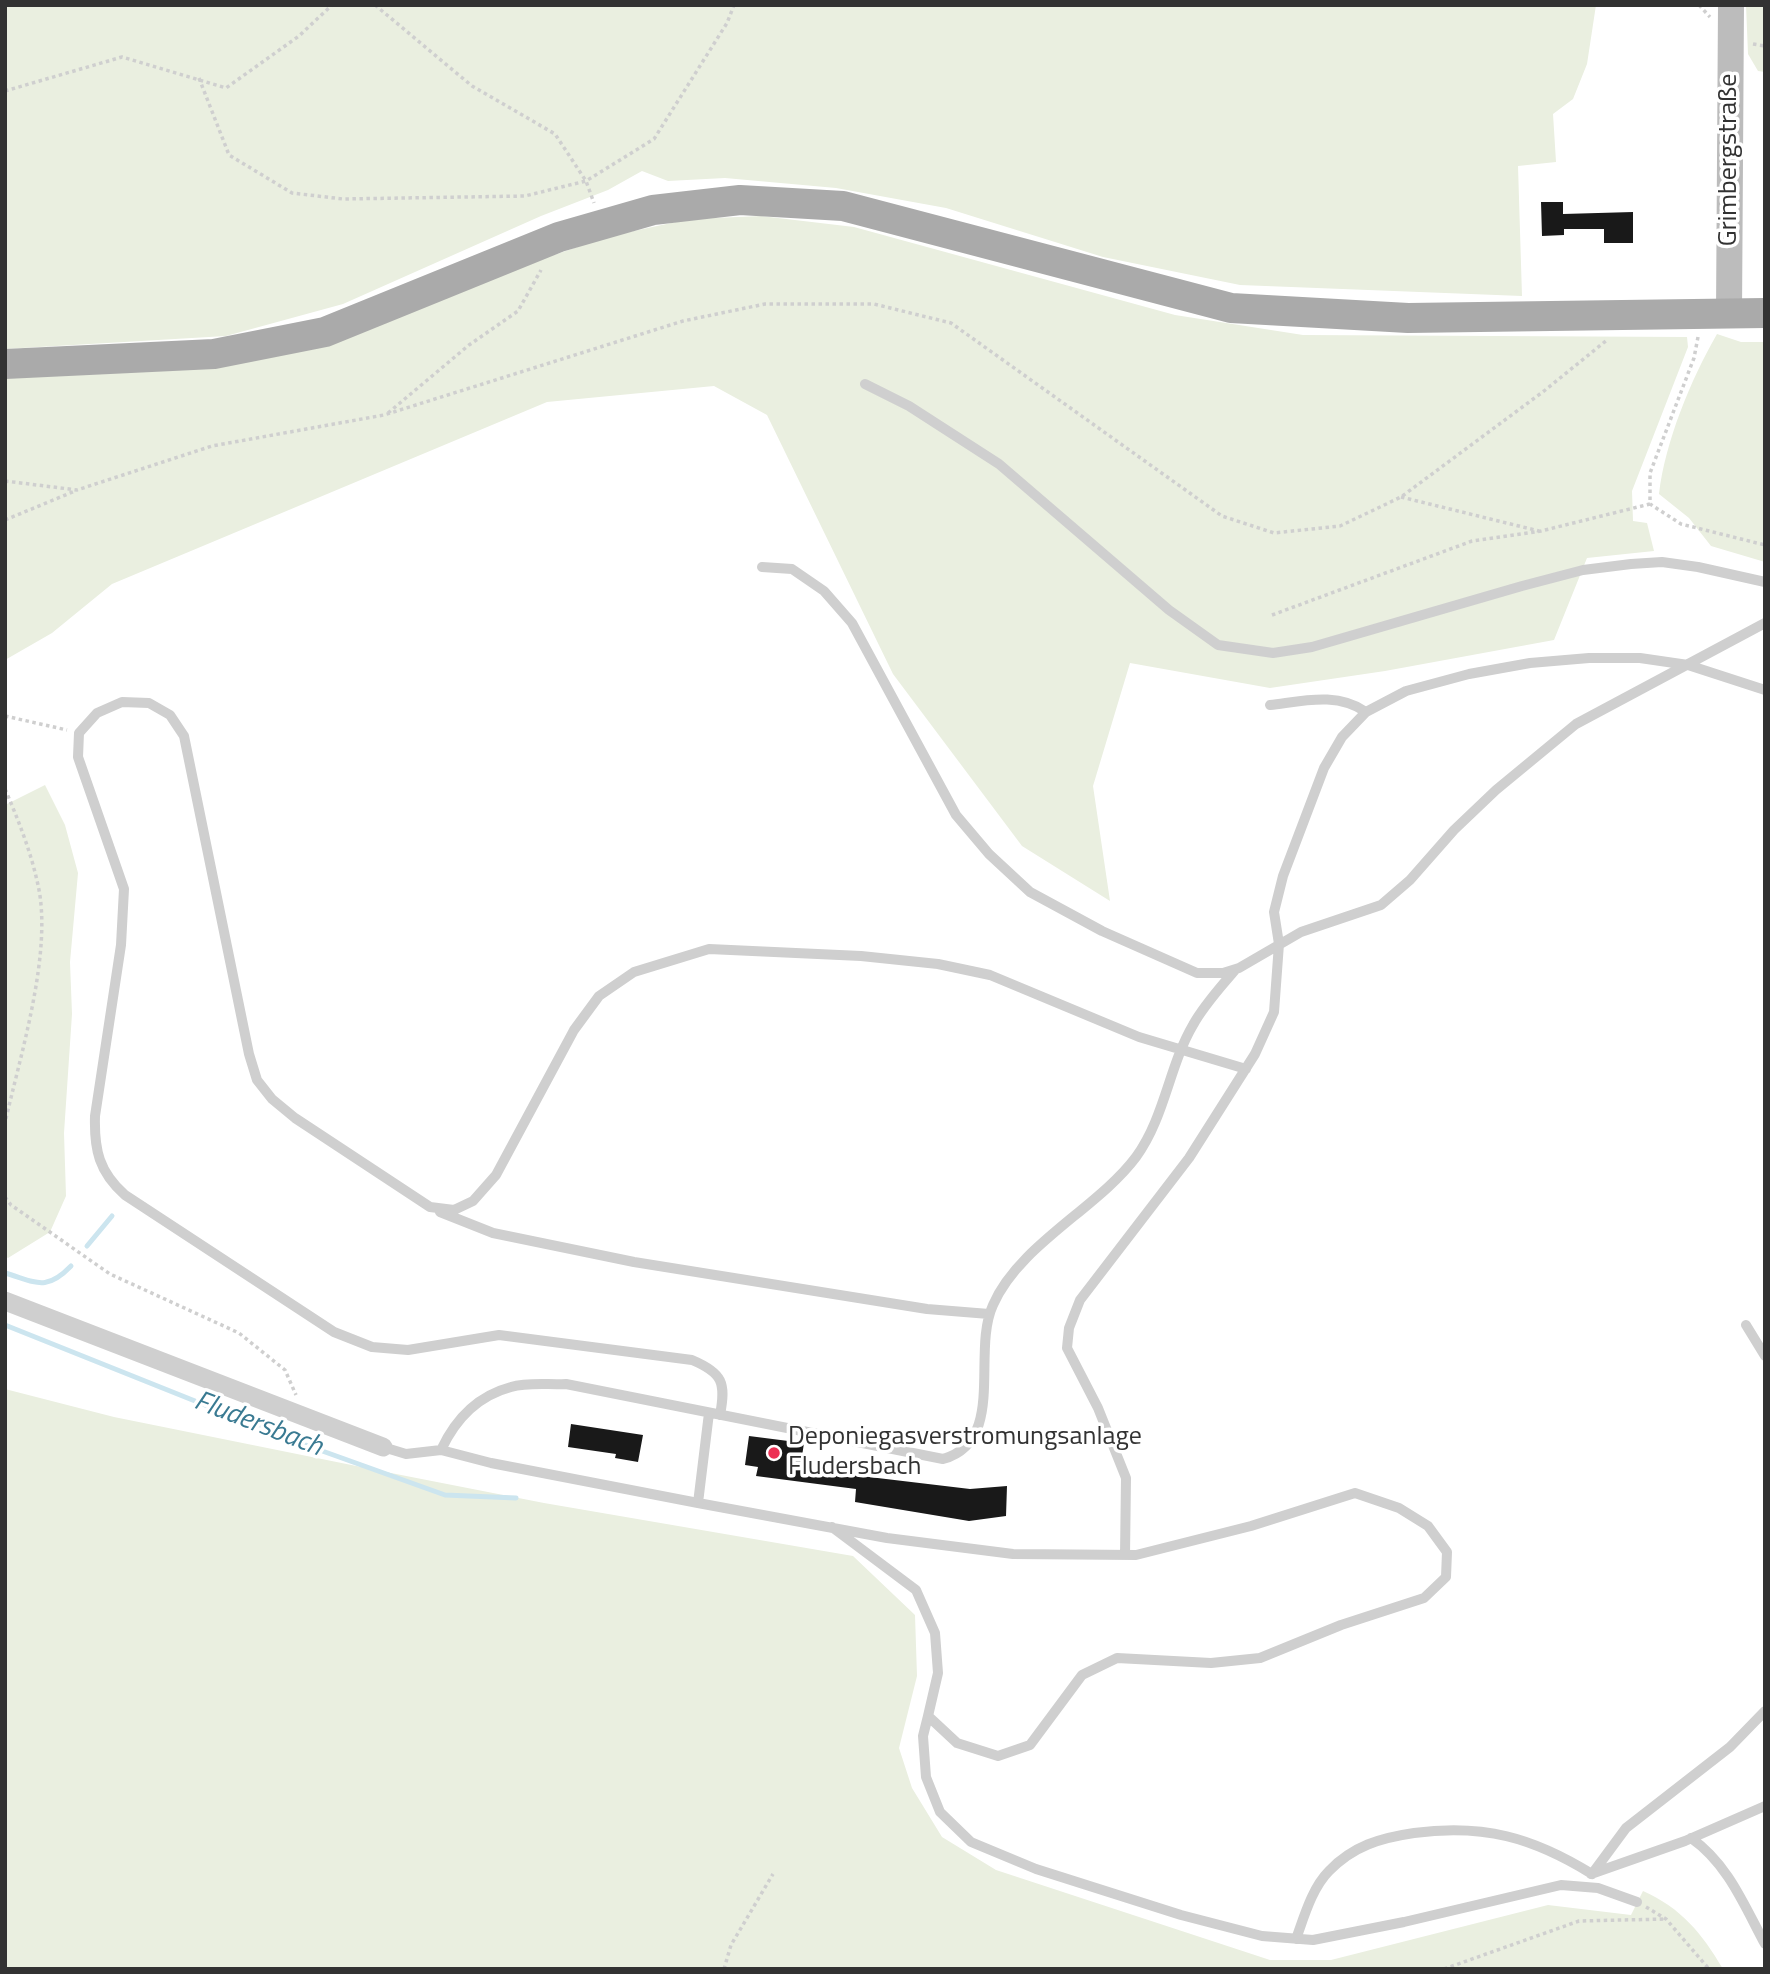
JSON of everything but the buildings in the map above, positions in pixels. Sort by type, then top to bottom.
[{"type":"main road","points":[[5,364],[214,354],[325,332],[559,237],[653,210],[740,200],[843,206],[1231,308],[1408,318],[1765,313]]},
{"type":"street","name":"Grimbergstraße","points":[[1716,314],[1731,5]]},
{"type":"street","points":[[5,1301],[383,1447]]},
{"type":"lane","points":[[865,384],[908,406],[999,464],[1169,610],[1218,645],[1273,653],[1312,647],[1583,570],[1631,564],[1662,562],[1765,582]]},
{"type":"lane","points":[[762,567],[792,569],[824,591],[852,623],[956,815],[989,854],[1030,892],[1167,962],[1196,973],[1223,973],[1236,969],[1322,923],[1381,905],[1410,880],[1454,830],[1539,752],[1576,724],[1765,622]]},
{"type":"lane","points":[[1125,1555],[1126,1478],[1098,1408],[1067,1348],[1069,1328],[1080,1300],[1189,1158],[1246,1069],[1274,1012],[1279,944],[1274,912],[1308,802],[1342,737],[1366,712],[1406,691],[1469,674],[1530,663],[1640,658],[1688,665],[1765,690]]},
{"type":"lane","points":[[1270,705],[1318,698],[1350,701],[1366,712]]},
{"type":"lane","points":[[698,1503],[715,1414],[724,1393],[720,1379],[712,1368],[692,1360],[499,1335],[408,1350],[372,1347],[334,1332],[125,1195],[107,1179],[94,1136],[95,1116],[121,944],[124,890],[78,757],[79,733],[97,713],[122,702],[149,703],[170,715],[184,736],[249,1054],[257,1080],[272,1099],[295,1118],[430,1207],[493,1233],[537,1244],[696,1273],[928,1309],[989,1314]]},
{"type":"lane","points":[[67,730],[79,733]]},
{"type":"lane","points":[[430,1207],[454,1210],[473,1201],[496,1175],[574,1030],[599,996],[634,972],[709,949],[861,956],[938,964],[977,972],[1181,1052],[1246,1069]]},
{"type":"lane","points":[[441,1450],[452,1426],[471,1406],[512,1386],[566,1384],[943,1459],[960,1454],[971,1444],[980,1427],[985,1326],[989,1314],[1009,1281],[1036,1251],[1122,1174],[1137,1155],[1153,1128],[1192,1026],[1236,969]]},
{"type":"lane","points":[[1746,1325],[1765,1356]]},
{"type":"lane","points":[[383,1447],[406,1454],[441,1450],[491,1463],[698,1503],[1013,1555],[1136,1555],[1251,1526],[1355,1493],[1399,1508],[1428,1526],[1447,1552],[1446,1577],[1424,1598],[1341,1625],[1260,1658],[1211,1663],[1117,1658],[1082,1675],[1030,1745],[998,1756],[957,1743],[928,1716]]},
{"type":"lane","points":[[832,1527],[916,1590],[935,1633],[938,1673],[923,1736],[926,1777],[940,1811],[971,1842],[1036,1869],[1181,1915],[1262,1936],[1313,1940],[1404,1922],[1561,1885],[1691,1838],[1765,1806]]},
{"type":"lane","points":[[1591,1874],[1626,1828],[1730,1747],[1765,1711]]},
{"type":"lane","points":[[1296,1938],[1310,1903],[1327,1873],[1360,1845],[1396,1836],[1447,1829],[1489,1831],[1560,1855],[1591,1874]]},
{"type":"lane","points":[[1691,1838],[1709,1850],[1733,1882],[1765,1944]]},
{"type":"lane","points":[[1561,1885],[1598,1888],[1637,1902]]},
{"type":"path","points":[[5,91],[122,57],[226,88],[299,36],[332,5]]},
{"type":"path","points":[[374,5],[472,86],[555,134],[586,181]]},
{"type":"path","points":[[199,78],[229,155],[292,193],[353,200],[525,196],[586,181],[654,139],[727,23],[734,5]]},
{"type":"path","points":[[384,415],[470,345],[518,311],[542,269]]},
{"type":"path","points":[[5,520],[77,490],[212,446],[384,415],[683,321],[765,304],[874,304],[951,323],[1222,516],[1274,533],[1340,526],[1401,497],[1544,391],[1636,316]]},
{"type":"path","points":[[1650,504],[1650,473],[1694,358],[1716,314]]},
{"type":"path","points":[[5,481],[77,490]]},
{"type":"path","points":[[1401,497],[1541,531]]},
{"type":"path","points":[[1272,615],[1472,541],[1541,531],[1650,504],[1681,524],[1765,545]]},
{"type":"path","points":[[5,716],[67,730]]},
{"type":"path","points":[[5,789],[38,887],[40,934],[33,997],[5,1123]]},
{"type":"path","points":[[5,1197],[11,1205],[110,1274],[239,1333],[285,1370],[307,1419]]},
{"type":"path","points":[[724,1969],[731,1945],[774,1874]]},
{"type":"path","points":[[1637,1902],[1666,1919],[1709,1969]]},
{"type":"path","points":[[1444,1969],[1578,1921],[1666,1919]]},
{"type":"shaded area","points":[[5,5],[1596,5],[1587,64],[1573,99],[1553,114],[1556,162],[1518,166],[1522,296],[1240,285],[1103,257],[946,208],[836,188],[725,178],[668,181],[642,171],[608,190],[541,216],[343,304],[226,336],[5,349]]},
{"type":"shaded area","points":[[1746,5],[1765,5],[1765,72],[1758,71],[1748,54]]},
{"type":"shaded area","points":[[761,216],[854,227],[1175,315],[1303,335],[1687,337],[1688,347],[1632,491],[1633,521],[1647,523],[1654,551],[1587,558],[1554,640],[1385,671],[1270,688],[1130,663],[1093,786],[1110,901],[1022,846],[893,674],[767,415],[714,386],[547,402],[112,584],[52,633],[5,660],[5,377],[158,366],[477,281],[610,236],[690,219]]},
{"type":"shaded area","points":[[1717,334],[1741,342],[1765,342],[1765,562],[1711,546],[1689,518],[1659,494],[1667,453],[1680,411]]},
{"type":"shaded area","points":[[45,785],[65,825],[78,873],[70,962],[72,1014],[64,1133],[66,1196],[50,1232],[8,1258],[5,1256],[5,805]]},
{"type":"shaded area","points":[[5,1389],[114,1417],[391,1473],[544,1503],[853,1556],[915,1615],[917,1676],[899,1748],[912,1788],[942,1837],[996,1870],[1270,1960],[1331,1960],[1548,1905],[1631,1915],[1643,1891],[1669,1905],[1689,1923],[1723,1969],[5,1969]]},
{"type":"waterway","points":[[87,1246],[112,1216]]},
{"type":"waterway","points":[[5,1273],[40,1283],[54,1279],[71,1266]]},
{"type":"waterway","name":"Fludersbach","points":[[5,1325],[300,1443],[445,1495],[516,1498]]},
{"type":"place","name":"Deponiegasverstromungsanlage Fludersbach","points":[[774,1453]]}]
